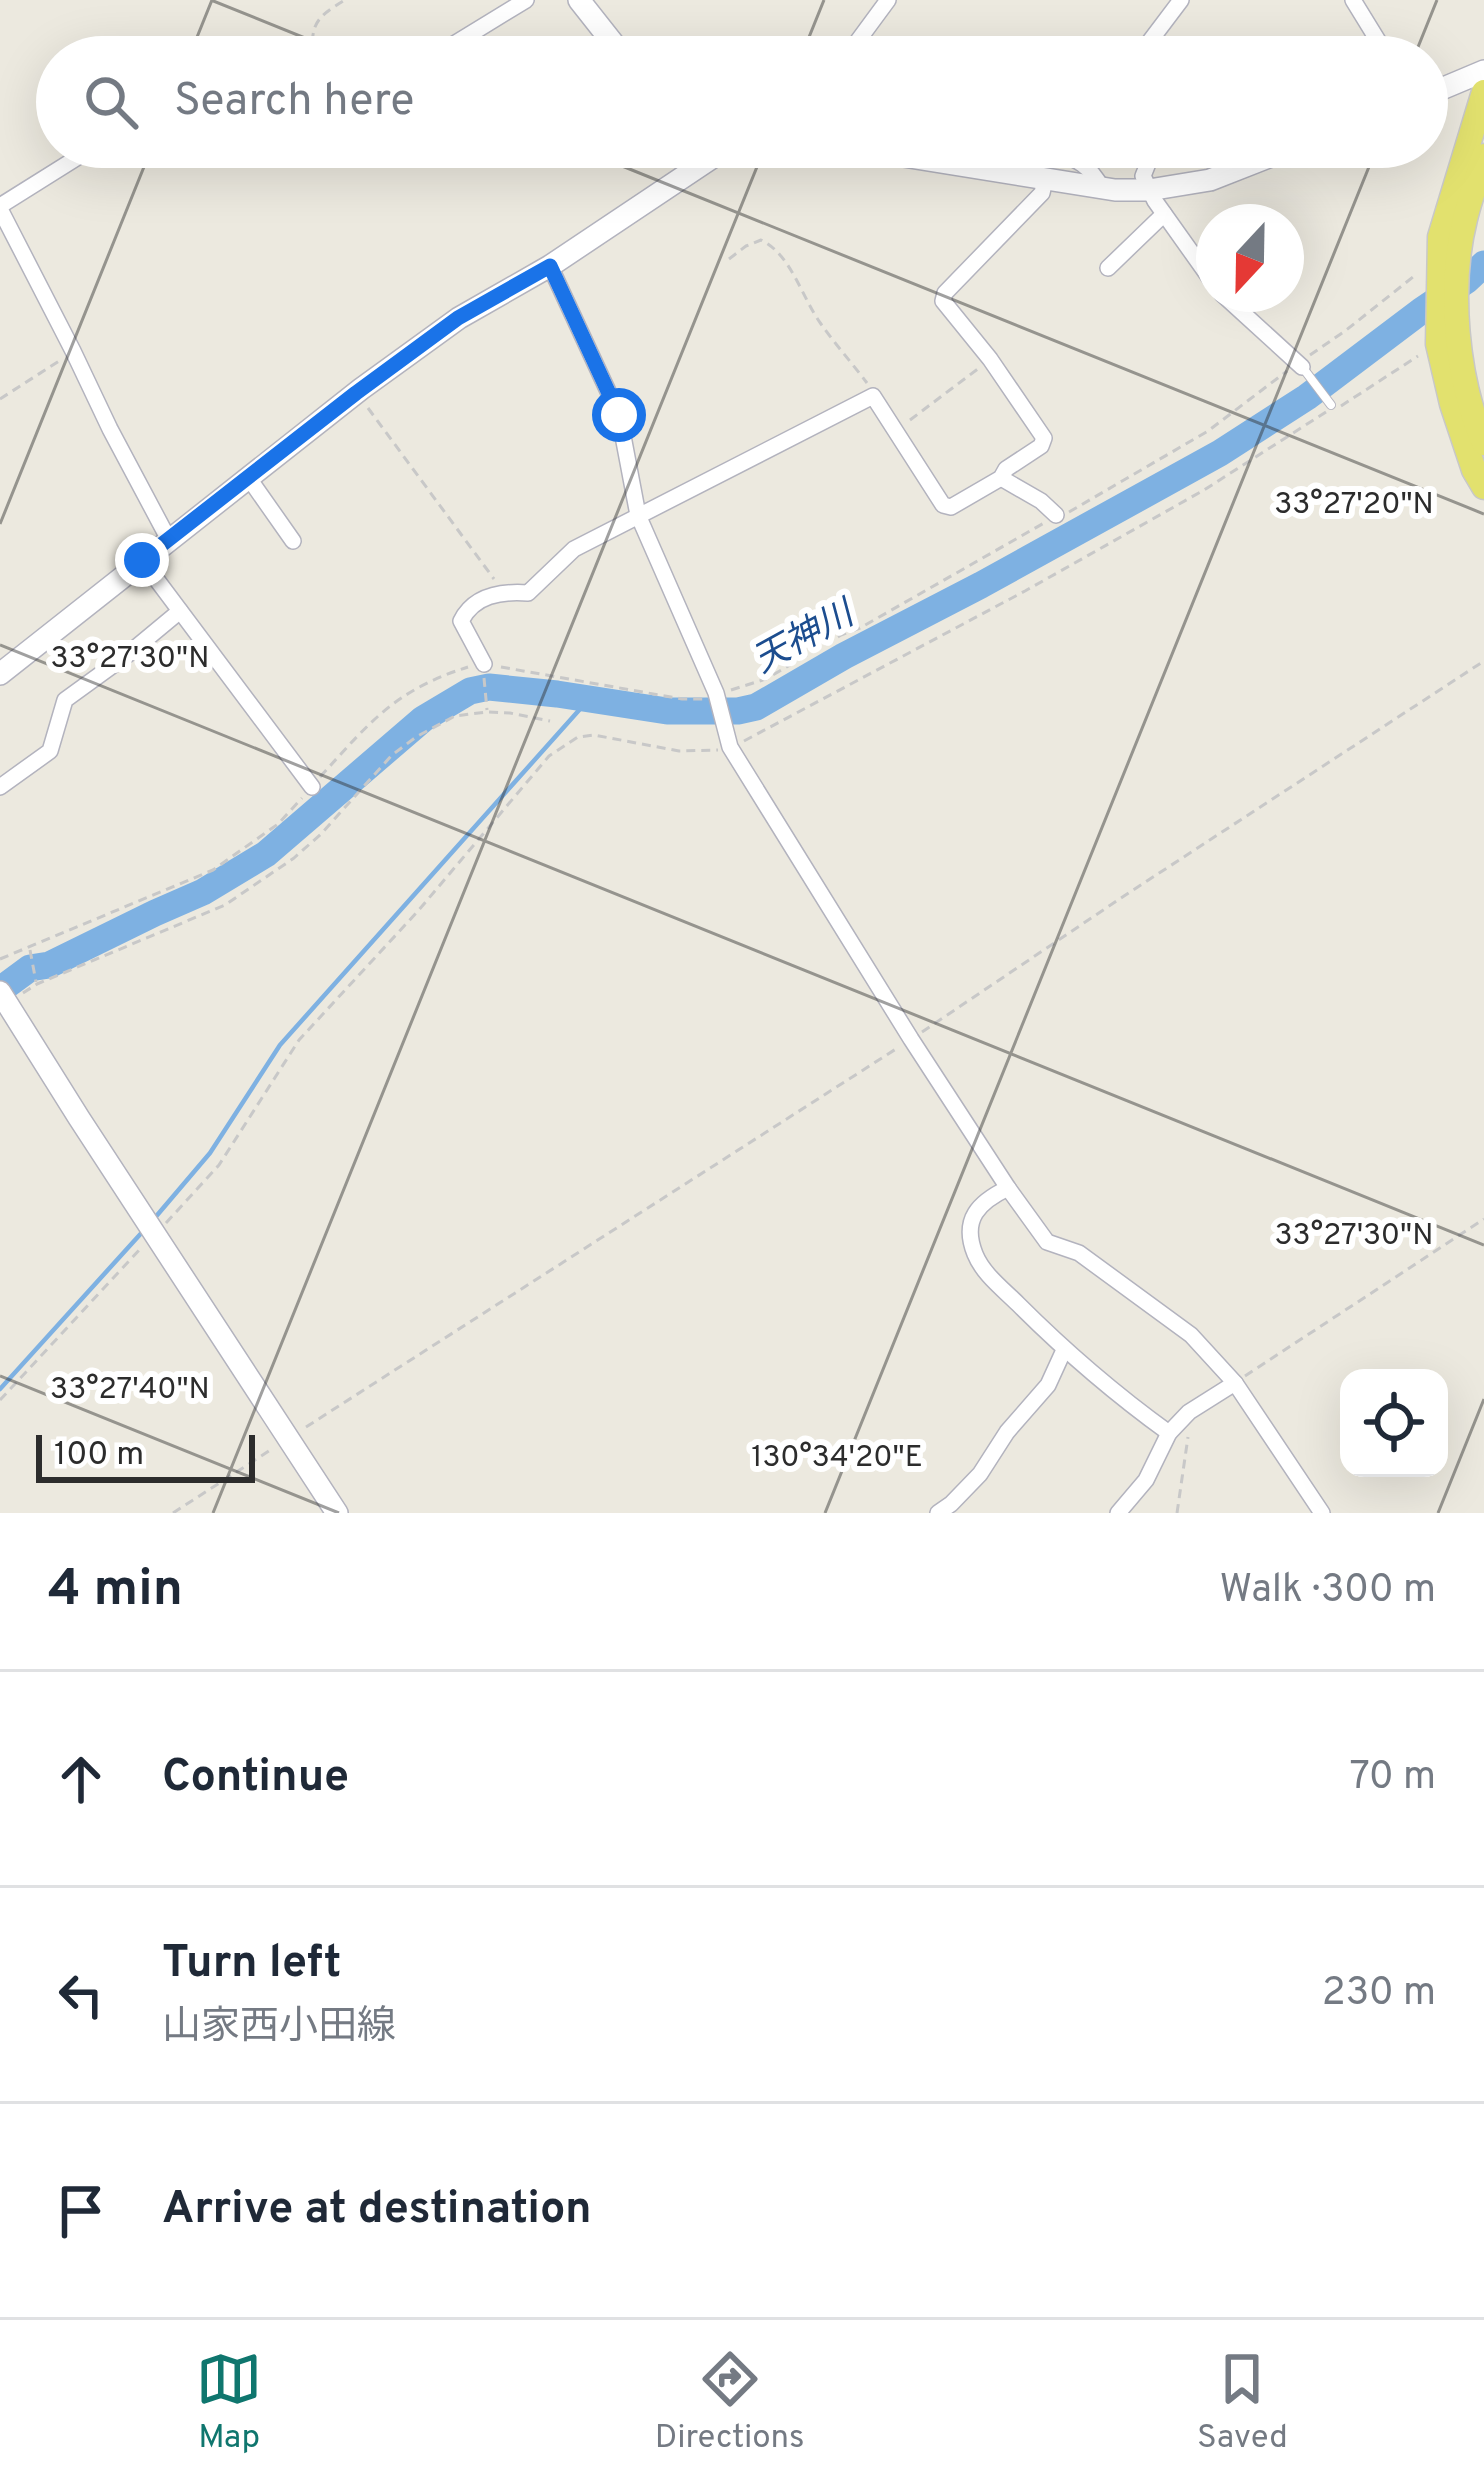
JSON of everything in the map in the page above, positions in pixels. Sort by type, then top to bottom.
[{"type":"main road","points":[[579,0],[607,36]]},
{"type":"main road","points":[[1448,86],[1484,71]]},
{"type":"main road","points":[[1484,92],[1440,237],[1451,404],[1484,488]]},
{"type":"main road","points":[[1484,156],[1464,222],[1444,325],[1484,442]]},
{"type":"main road","points":[[0,674],[458,318],[550,266],[697,168]]},
{"type":"main road","points":[[973,168],[1102,188],[1150,190],[1210,180],[1238,168]]},
{"type":"main road","points":[[6,1001],[337,1513]]},
{"type":"street","points":[[467,36],[526,0]]},
{"type":"street","points":[[862,36],[888,0]]},
{"type":"street","points":[[1154,36],[1181,0]]},
{"type":"street","points":[[1353,0],[1375,36]]},
{"type":"street","points":[[61,168],[0,207],[169,540]]},
{"type":"street","points":[[1088,168],[1102,188]]},
{"type":"street","points":[[1146,168],[1143,176],[1150,190],[1196,259]]},
{"type":"street","points":[[484,664],[461,622],[463,613],[501,590],[528,593],[574,549],[873,396],[943,505],[951,507],[1001,478],[1006,469],[1041,446],[1044,438],[944,301],[945,293],[1042,193],[1045,180]]},
{"type":"street","points":[[1108,268],[1164,214]]},
{"type":"street","points":[[550,266],[619,415],[638,515],[717,696],[729,740],[911,1039],[1047,1242],[1079,1252],[1191,1335],[1235,1383],[1322,1513]]},
{"type":"street","points":[[1239,312],[1300,364]]},
{"type":"street","points":[[248,477],[293,541]]},
{"type":"street","points":[[1001,478],[1057,515]]},
{"type":"street","points":[[142,560],[311,787]]},
{"type":"street","points":[[0,787],[50,751],[65,700],[180,611]]},
{"type":"street","points":[[1008,1188],[976,1208],[973,1250],[983,1270],[1064,1350],[1169,1433]]},
{"type":"street","points":[[938,1513],[980,1474],[1007,1432],[1048,1385],[1064,1350]]},
{"type":"street","points":[[1118,1513],[1146,1480],[1169,1433],[1189,1412],[1235,1383]]},
{"type":"lane","points":[[1300,364],[1331,404]]},
{"type":"path","points":[[313,36],[320,15],[345,0]]},
{"type":"path","points":[[729,259],[761,240],[772,246],[873,396]]},
{"type":"path","points":[[0,959],[213,870],[278,824],[364,728],[402,695],[437,677],[484,664],[682,699],[705,699],[766,679],[1208,431],[1413,278]]},
{"type":"path","points":[[0,1400],[218,1165],[299,1040],[418,911],[549,756],[578,737],[680,752],[712,751],[729,740],[759,736],[1164,513],[1317,417],[1344,406],[1444,325]]},
{"type":"path","points":[[0,399],[74,351]]},
{"type":"path","points":[[910,420],[990,359]]},
{"type":"path","points":[[356,393],[501,590]]},
{"type":"path","points":[[173,1513],[911,1039],[1484,662]]},
{"type":"path","points":[[484,664],[487,712]]},
{"type":"path","points":[[6,1001],[225,905],[320,834],[392,755],[454,716],[510,713],[550,721]]},
{"type":"path","points":[[29,946],[37,984]]},
{"type":"path","points":[[1235,1383],[1484,1219]]},
{"type":"path","points":[[1177,1513],[1189,1412]]},
{"type":"waterway","name":"天神川","points":[[0,990],[30,968],[49,965],[203,892],[266,854],[423,719],[470,691],[489,687],[667,711],[756,707],[1220,453],[1307,397],[1484,264]]},
{"type":"waterway","points":[[153,1220],[210,1153],[280,1045],[589,699]]},
{"type":"waterway","points":[[0,1389],[145,1229]]},
{"type":"route","points":[[142,560],[458,318],[550,266],[619,415]]}]
